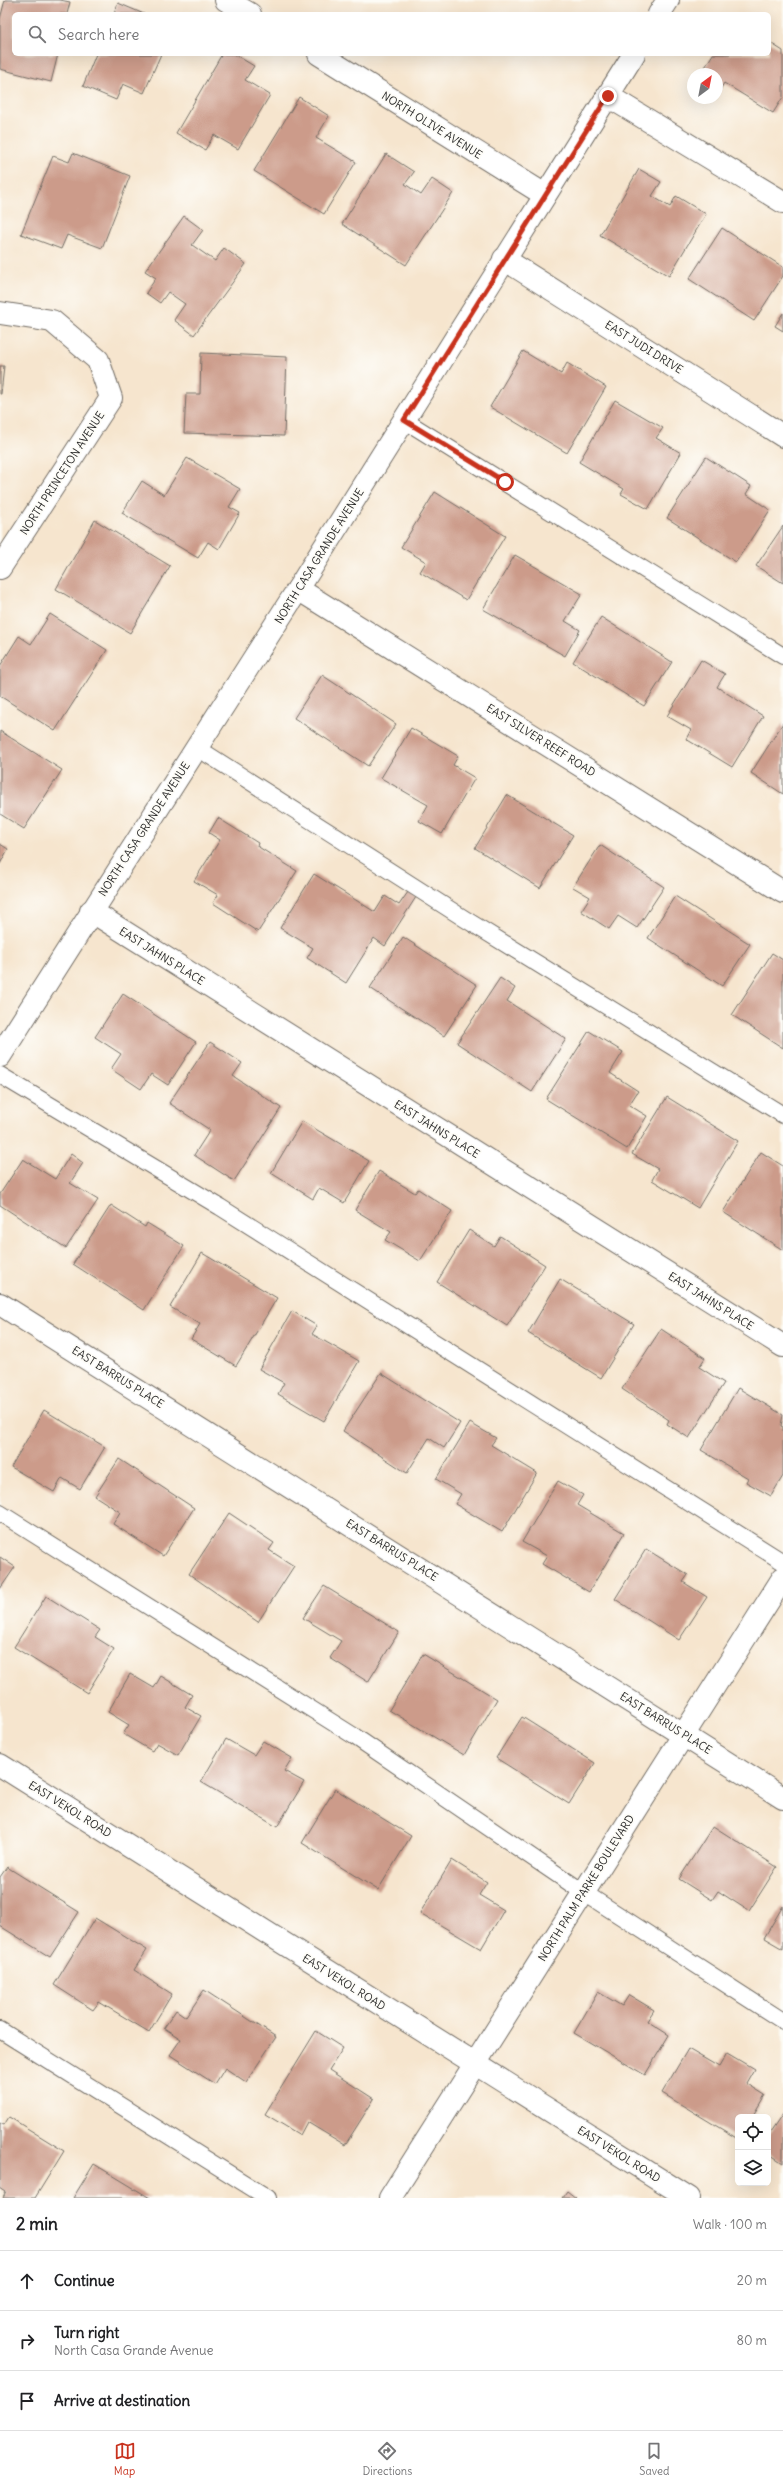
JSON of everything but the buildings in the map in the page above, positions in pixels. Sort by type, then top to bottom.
[{"type":"street","points":[[226,0],[247,12]]},
{"type":"street","points":[[660,12],[668,0]]},
{"type":"street","name":"NORTH OLIVE AVENUE","points":[[322,56],[545,195]]},
{"type":"street","name":"NORTH CASA GRANDE AVENUE","points":[[0,1056],[91,911],[298,589],[633,56]]},
{"type":"street","points":[[608,96],[783,202]]},
{"type":"street","name":"EAST JUDI DRIVE","points":[[504,259],[783,436]]},
{"type":"street","name":"NORTH PRINCETON AVENUE","points":[[0,313],[52,322],[98,360],[111,398],[0,568]]},
{"type":"street","name":"EAST SILVER REEF ROAD","points":[[298,589],[783,892]]},
{"type":"street","name":"EAST JAHNS PLACE","points":[[91,911],[783,1346]]},
{"type":"street","name":"EAST BARRUS PLACE","points":[[0,1304],[684,1734],[783,1798]]},
{"type":"street","name":"NORTH PALM PARKE BOULEVARD","points":[[390,2198],[783,1578]]},
{"type":"street","name":"EAST VEKOL ROAD","points":[[0,1765],[689,2198]]},
{"type":"lane","points":[[404,420],[783,656]]},
{"type":"lane","points":[[196,747],[465,919],[783,1115]]},
{"type":"lane","points":[[0,1075],[274,1241],[783,1562]]},
{"type":"lane","points":[[0,1513],[354,1736],[583,1892],[783,2021]]},
{"type":"lane","points":[[0,2030],[268,2198]]},
{"type":"route","points":[[505,482],[404,420],[608,96]]}]
